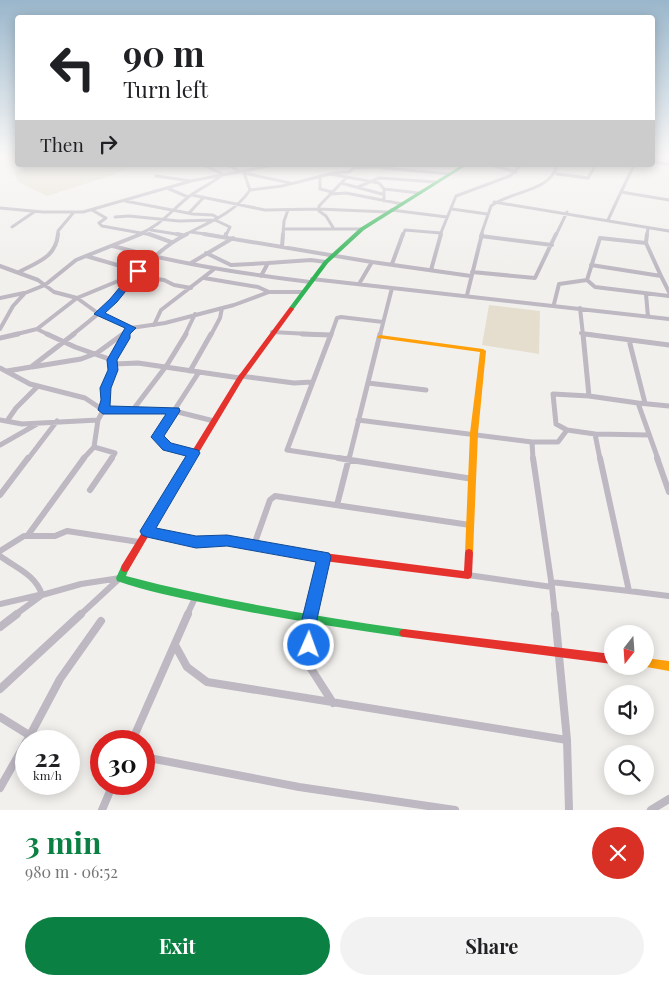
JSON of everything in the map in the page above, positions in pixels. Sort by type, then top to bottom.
[{"type":"street","points":[[0,208],[34,212],[74,212],[92,210],[148,194]]},
{"type":"street","points":[[183,194],[265,210],[390,211],[448,217]]},
{"type":"street","points":[[0,298],[25,293],[44,285],[69,264],[112,245],[144,234],[166,220],[193,194]]},
{"type":"street","points":[[31,366],[99,314],[114,300],[136,273],[171,242],[216,219],[240,204],[247,194]]},
{"type":"street","points":[[330,194],[320,203],[319,209],[334,229]]},
{"type":"street","points":[[350,194],[402,204]]},
{"type":"street","points":[[382,194],[384,201]]},
{"type":"street","points":[[0,689],[120,578],[139,542],[240,377],[326,262],[362,229],[418,194]]},
{"type":"street","points":[[431,270],[441,233],[459,194]]},
{"type":"street","points":[[467,295],[487,214],[494,202],[517,194]]},
{"type":"street","points":[[608,220],[619,194]]},
{"type":"street","points":[[631,194],[669,200]]},
{"type":"street","points":[[189,213],[204,197]]},
{"type":"street","points":[[125,201],[176,209],[189,213],[210,214],[230,228],[225,236]]},
{"type":"street","points":[[494,202],[543,211],[567,212],[669,231]]},
{"type":"street","points":[[452,209],[487,214]]},
{"type":"street","points":[[92,210],[106,218],[99,223],[102,226],[144,234],[171,242]]},
{"type":"street","points":[[282,247],[283,229],[288,210]]},
{"type":"street","points":[[12,227],[34,212]]},
{"type":"street","points":[[19,272],[42,260],[54,250],[57,246],[58,231],[74,212]]},
{"type":"street","points":[[191,232],[233,237],[372,262],[525,279],[535,278],[567,212]]},
{"type":"street","points":[[115,217],[129,216],[166,220],[216,219]]},
{"type":"street","points":[[587,280],[595,287],[646,294],[669,294],[646,243],[648,228]]},
{"type":"street","points":[[283,229],[362,229]]},
{"type":"street","points":[[151,230],[182,235]]},
{"type":"street","points":[[392,264],[405,230],[441,233]]},
{"type":"street","points":[[481,236],[552,245]]},
{"type":"street","points":[[191,263],[233,237]]},
{"type":"street","points":[[587,280],[600,238],[646,243]]},
{"type":"street","points":[[112,245],[153,258],[191,263],[213,270],[554,304],[669,319]]},
{"type":"street","points":[[206,253],[231,265],[311,260],[326,262]]},
{"type":"street","points":[[86,256],[136,273],[164,280],[174,285],[190,288]]},
{"type":"street","points":[[358,284],[372,262]]},
{"type":"street","points":[[261,276],[268,263]]},
{"type":"street","points":[[591,265],[661,276]]},
{"type":"street","points":[[0,266],[38,280],[54,292],[77,298],[99,314],[131,328]]},
{"type":"street","points":[[0,272],[9,269]]},
{"type":"street","points":[[154,324],[162,310],[213,270]]},
{"type":"street","points":[[0,338],[37,329],[77,298],[136,273]]},
{"type":"street","points":[[204,278],[258,287],[269,292]]},
{"type":"street","points":[[554,304],[559,284],[578,283],[587,280]]},
{"type":"street","points":[[337,505],[392,288]]},
{"type":"street","points":[[3,370],[64,363],[97,352],[131,328],[222,308],[269,292],[302,292]]},
{"type":"street","points":[[0,329],[13,306],[25,293]]},
{"type":"street","points":[[646,294],[648,317]]},
{"type":"street","points":[[190,370],[220,318],[222,308]]},
{"type":"street","points":[[580,308],[581,333],[589,396]]},
{"type":"street","points":[[132,411],[166,368],[185,337],[195,314]]},
{"type":"street","points":[[383,322],[339,317],[287,450],[473,480]]},
{"type":"street","points":[[37,329],[63,341],[97,352],[113,362],[138,363],[294,383],[312,382]]},
{"type":"street","points":[[272,332],[331,335]]},
{"type":"street","points":[[28,534],[72,472],[94,447],[98,420],[106,400],[105,388],[113,362],[125,338],[125,333]]},
{"type":"street","points":[[581,333],[669,345]]},
{"type":"street","points":[[380,337],[483,351],[474,434],[468,575]]},
{"type":"street","points":[[629,340],[645,403]]},
{"type":"street","points":[[3,370],[37,387],[73,394],[103,410],[132,411],[154,409],[174,411],[214,421]]},
{"type":"street","points":[[193,453],[167,447],[157,437],[199,372]]},
{"type":"street","points":[[368,383],[426,390]]},
{"type":"street","points":[[7,421],[16,408],[37,387]]},
{"type":"street","points":[[649,435],[595,434],[567,430],[556,424],[553,394],[589,396],[669,406]]},
{"type":"street","points":[[638,403],[669,490]]},
{"type":"street","points":[[0,420],[38,424],[57,421],[98,420]]},
{"type":"street","points":[[358,420],[532,442],[558,442],[567,430]]},
{"type":"street","points":[[0,495],[57,421]]},
{"type":"street","points":[[0,445],[38,424]]},
{"type":"street","points":[[595,434],[629,591]]},
{"type":"street","points":[[532,442],[534,470],[552,585],[567,740],[569,810]]},
{"type":"street","points":[[90,490],[115,453],[94,447]]},
{"type":"street","points":[[254,545],[272,497],[471,525]]},
{"type":"street","points":[[0,551],[19,537],[28,534],[54,536],[67,531],[139,542]]},
{"type":"street","points":[[147,531],[196,542],[227,540],[324,557],[552,585],[669,596]]},
{"type":"street","points":[[0,556],[35,579],[40,585],[42,595]]},
{"type":"street","points":[[324,557],[310,619],[312,626],[308,664],[333,703]]},
{"type":"street","points":[[0,604],[81,584],[120,578],[196,598],[310,619],[408,634],[604,658]]},
{"type":"street","points":[[0,627],[42,595]]},
{"type":"street","points":[[137,730],[196,598]]},
{"type":"street","points":[[32,730],[60,679],[101,621]]},
{"type":"street","points":[[175,645],[193,676],[207,682],[567,740]]},
{"type":"street","points":[[654,664],[669,666]]},
{"type":"street","points":[[0,717],[16,730]]},
{"type":"street","points":[[155,760],[227,776],[332,794],[455,810]]},
{"type":"street","points":[[0,788],[15,761]]},
{"type":"street","points":[[102,810],[108,795]]},
{"type":"street","points":[[651,810],[669,799]]},
{"type":"shaded area","points":[[489,305],[540,311],[539,354],[482,345]]},
{"type":"traffic: fast","points":[[291,309],[326,262],[362,229],[419,194]]},
{"type":"traffic: fast","points":[[125,568],[120,578],[190,596],[296,616],[404,633]]},
{"type":"traffic: slow","points":[[380,337],[483,351],[474,433],[469,553]]},
{"type":"traffic: slow","points":[[654,664],[669,666]]},
{"type":"traffic: jam","points":[[125,568],[240,378],[291,309]]},
{"type":"traffic: jam","points":[[147,531],[196,542],[227,540],[324,557],[468,575],[469,553]]},
{"type":"traffic: jam","points":[[404,633],[604,658]]},
{"type":"route","points":[[138,271],[114,300],[99,314],[131,328],[125,333],[125,338],[112,360],[114,364],[113,370],[105,388],[106,405],[103,410],[142,411],[154,409],[174,411],[157,437],[167,447],[193,453],[147,531],[196,542],[227,540],[324,557],[310,619],[312,626],[309,645]]}]
